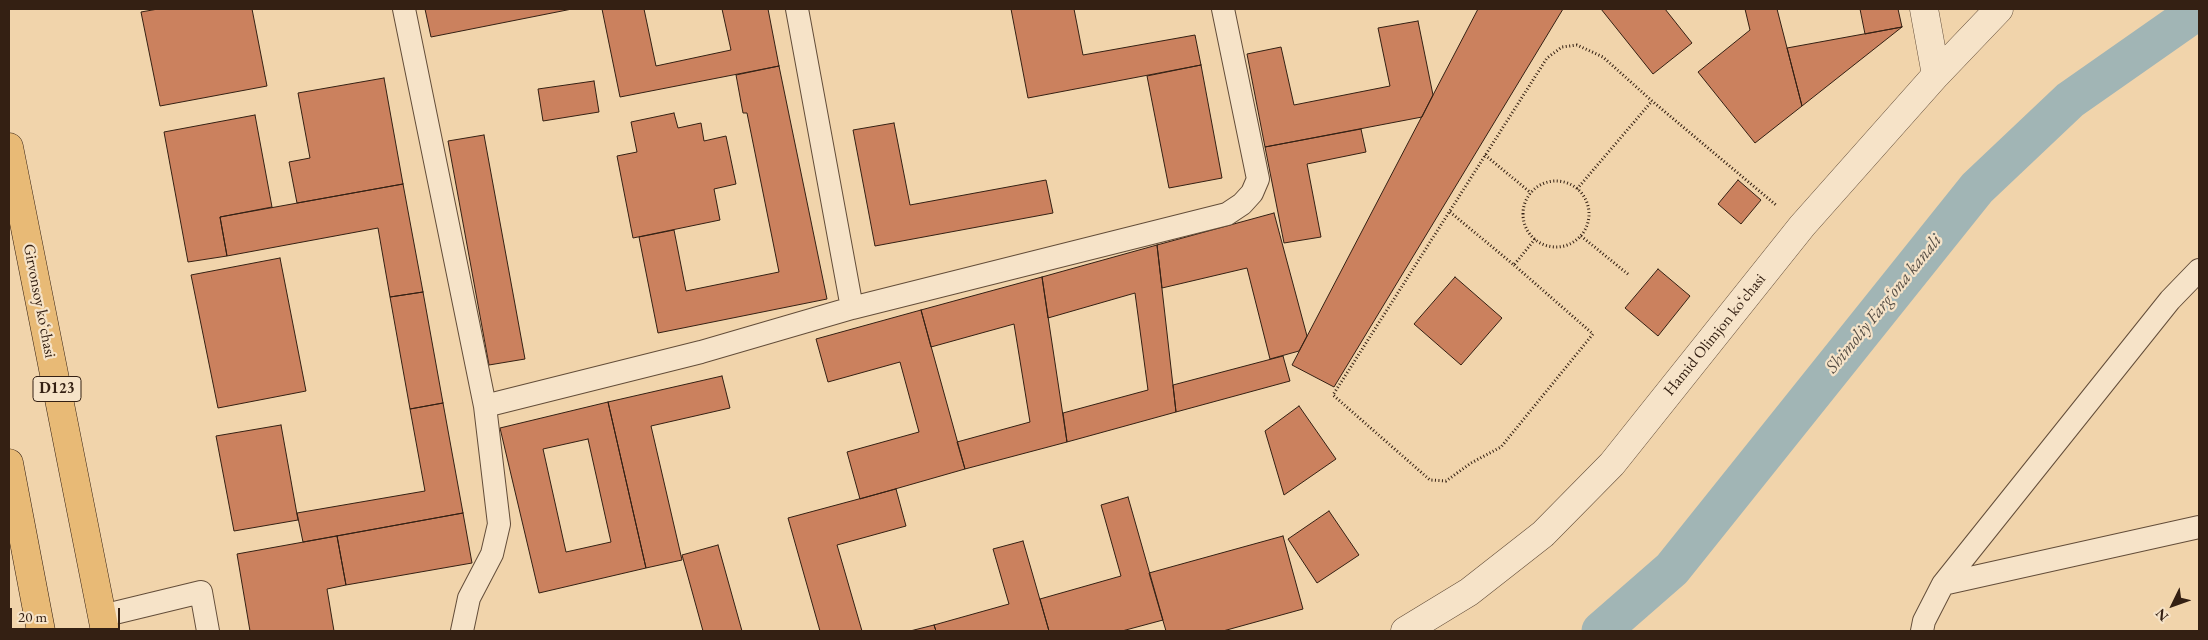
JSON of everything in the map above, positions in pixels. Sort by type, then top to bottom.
[{"type":"main road","name":"Girvonsoy koʻchasi","points":[[9,147],[103,624]]},
{"type":"main road","points":[[9,463],[41,631]]},
{"type":"street","points":[[1924,9],[1936,75]]},
{"type":"street","name":"Hamid Olimjon koʻchasi","points":[[1405,631],[1469,592],[1543,534],[1612,464],[1802,226],[1936,75],[1999,9]]},
{"type":"lane","points":[[404,9],[485,406],[498,524],[492,554],[469,598],[462,631]]},
{"type":"lane","points":[[797,9],[852,308]]},
{"type":"lane","points":[[485,406],[701,352],[852,308],[1227,214],[1242,204],[1252,193],[1258,178],[1224,9]]},
{"type":"lane","points":[[1922,631],[1924,621],[1943,584],[2170,300],[2199,270]]},
{"type":"lane","points":[[1943,584],[2199,527]]},
{"type":"lane","points":[[103,624],[201,592],[208,631]]},
{"type":"path","points":[[1450,212],[1593,334],[1501,447],[1471,463],[1446,481],[1430,480],[1333,395],[1547,58],[1562,47],[1577,45],[1604,57],[1652,101],[1802,226]]},
{"type":"path","points":[[1577,189],[1652,101]]},
{"type":"path","points":[[1485,155],[1531,193]]},
{"type":"path","points":[[1553,181],[1566,182],[1577,189],[1585,199],[1589,211],[1588,224],[1581,236],[1571,244],[1559,247],[1546,246],[1535,239],[1527,229],[1523,217],[1525,204],[1531,193],[1541,184],[1553,181]]},
{"type":"path","points":[[1581,236],[1629,275]]},
{"type":"path","points":[[1514,266],[1535,239]]},
{"type":"building","points":[[158,9],[252,9],[267,86],[160,106],[141,12]]},
{"type":"building","points":[[425,9],[572,9],[431,37]]},
{"type":"building","points":[[602,9],[644,9],[656,66],[731,50],[722,9],[768,9],[779,66],[620,97]]},
{"type":"building","points":[[1011,9],[1074,9],[1083,55],[1195,35],[1201,65],[1028,98]]},
{"type":"building","points":[[1478,9],[1563,9],[1334,387],[1292,365]]},
{"type":"building","points":[[1601,9],[1665,9],[1692,43],[1653,74]]},
{"type":"building","points":[[1745,9],[1777,9],[1802,106],[1755,143],[1698,72],[1750,30]]},
{"type":"building","points":[[1860,9],[1898,9],[1902,27],[1865,34]]},
{"type":"building","points":[[1418,21],[1433,95],[1422,117],[1265,147],[1247,54],[1281,47],[1294,105],[1390,86],[1378,28]]},
{"type":"building","points":[[1902,27],[1802,106],[1787,48]]},
{"type":"building","points":[[1201,65],[1222,178],[1169,188],[1147,76]]},
{"type":"building","points":[[779,66],[827,299],[658,333],[639,237],[674,230],[686,291],[779,272],[747,113],[743,113],[736,75]]},
{"type":"building","points":[[384,78],[403,184],[297,203],[289,162],[310,158],[298,93]]},
{"type":"building","points":[[594,81],[599,112],[543,121],[538,89]]},
{"type":"building","points":[[674,113],[678,128],[701,123],[704,141],[726,136],[736,184],[714,189],[720,220],[633,238],[617,156],[637,152],[631,122]]},
{"type":"building","points":[[255,115],[272,207],[220,217],[227,256],[188,262],[164,132]]},
{"type":"building","points":[[894,123],[910,205],[1046,180],[1053,213],[875,246],[853,130]]},
{"type":"building","points":[[1361,129],[1366,152],[1307,164],[1321,237],[1284,243],[1265,147]]},
{"type":"building","points":[[484,135],[525,359],[489,365],[448,141]]},
{"type":"building","points":[[1738,180],[1761,200],[1741,224],[1718,204]]},
{"type":"building","points":[[403,184],[423,292],[390,297],[378,228],[227,256],[220,217]]},
{"type":"building","points":[[1274,213],[1307,336],[1299,351],[1270,359],[1247,268],[1162,288],[1157,245]]},
{"type":"building","points":[[1157,245],[1176,412],[1067,442],[1063,413],[1148,390],[1135,293],[1048,318],[1042,277]]},
{"type":"building","points":[[280,258],[306,391],[218,408],[191,275]]},
{"type":"building","points":[[1658,269],[1690,296],[1658,336],[1625,308]]},
{"type":"building","points":[[1042,277],[1067,442],[965,469],[957,442],[1030,422],[1014,324],[931,347],[921,310]]},
{"type":"building","points":[[1455,277],[1502,318],[1461,365],[1414,324]]},
{"type":"building","points":[[423,292],[443,403],[410,409],[390,297]]},
{"type":"building","points":[[921,310],[965,469],[860,499],[847,452],[919,432],[900,362],[828,382],[816,339]]},
{"type":"building","points":[[1283,356],[1290,381],[1176,412],[1173,385]]},
{"type":"building","points":[[722,376],[730,408],[651,426],[682,560],[646,568],[608,402]]},
{"type":"building","points":[[608,402],[646,568],[539,593],[500,428]],"holes":[[[588,439],[611,542],[566,552],[543,449]]]},
{"type":"building","points":[[443,403],[463,513],[303,542],[297,513],[425,491],[410,409]]},
{"type":"building","points":[[1299,406],[1336,459],[1284,495],[1265,431]]},
{"type":"building","points":[[281,425],[298,520],[234,531],[216,436]]},
{"type":"building","points":[[896,489],[906,526],[837,545],[862,631],[820,631],[788,518]]},
{"type":"building","points":[[1128,497],[1163,620],[1122,631],[1049,631],[1040,599],[1121,576],[1101,505]]},
{"type":"building","points":[[1329,511],[1359,555],[1317,583],[1288,539]]},
{"type":"building","points":[[463,513],[472,563],[346,585],[337,536]]},
{"type":"building","points":[[337,536],[346,585],[327,589],[334,631],[250,631],[237,554]]},
{"type":"building","points":[[1283,536],[1303,609],[1223,631],[1166,631],[1149,573]]},
{"type":"building","points":[[1023,541],[1049,631],[936,631],[934,625],[1009,604],[993,549]]},
{"type":"building","points":[[718,545],[742,631],[703,631],[682,555]]},
{"type":"building","points":[[934,625],[936,631],[910,631]]},
{"type":"waterway","name":"Shimoliy Fargʻona kanali","points":[[1601,631],[1672,569],[1977,188],[2070,100],[2190,16],[2199,12]]}]
